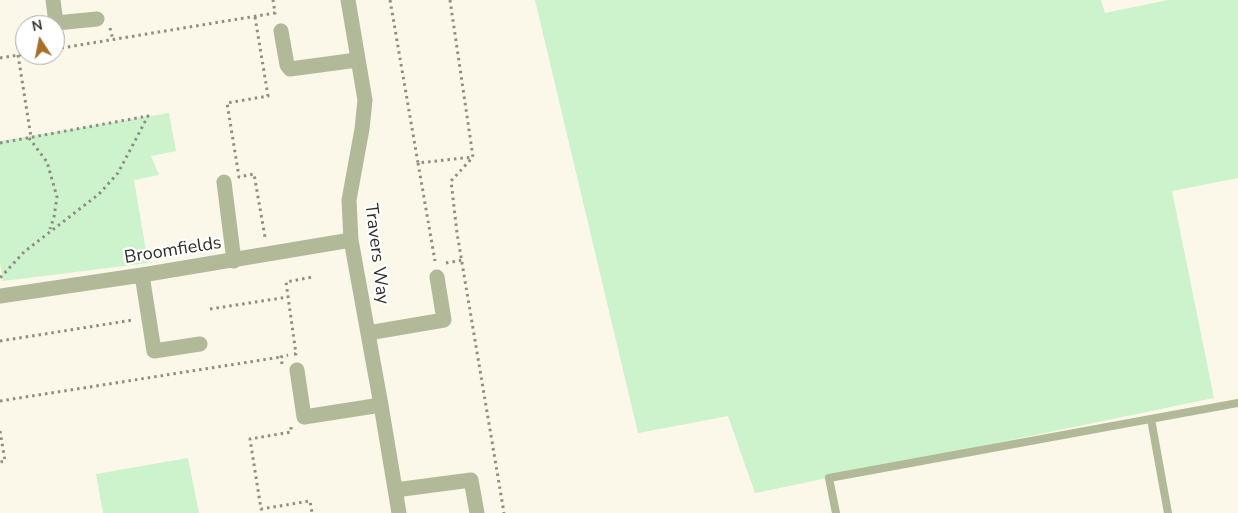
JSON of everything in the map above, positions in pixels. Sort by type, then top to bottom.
[{"type":"street","points":[[53,0],[56,23],[97,18]]},
{"type":"street","name":"Travers Way","points":[[348,0],[365,100],[362,129],[349,200],[352,240],[399,513]]},
{"type":"street","points":[[281,32],[287,65],[290,69],[357,60]]},
{"type":"street","points":[[224,182],[234,261]]},
{"type":"street","name":"Broomfields","points":[[0,296],[234,261],[352,240]]},
{"type":"street","points":[[368,333],[444,320],[437,271]]},
{"type":"street","points":[[142,275],[154,351],[200,344]]},
{"type":"street","points":[[290,368],[304,417],[381,405]]},
{"type":"street","points":[[395,490],[471,480],[477,513]]},
{"type":"lane","points":[[836,513],[829,478],[1238,403]]},
{"type":"lane","points":[[1151,419],[1168,513]]},
{"type":"path","points":[[65,47],[275,14],[273,0]]},
{"type":"path","points":[[390,0],[437,271]]},
{"type":"path","points":[[450,0],[473,157]]},
{"type":"path","points":[[255,17],[268,96],[227,103],[239,177],[254,174],[266,243]]},
{"type":"path","points":[[0,58],[15,56]]},
{"type":"path","points":[[19,65],[30,138],[47,162],[57,197],[50,230]]},
{"type":"path","points":[[0,143],[148,116],[118,172],[99,194],[24,252],[0,279]]},
{"type":"path","points":[[418,163],[473,157]]},
{"type":"path","points":[[473,157],[451,181],[457,233],[504,513]]},
{"type":"path","points":[[445,263],[462,260]]},
{"type":"path","points":[[0,401],[296,354],[286,282],[313,277]]},
{"type":"path","points":[[210,309],[288,297]]},
{"type":"path","points":[[0,341],[149,318]]},
{"type":"path","points":[[281,357],[290,368]]},
{"type":"path","points":[[290,422],[291,432],[250,439],[261,509],[310,501],[312,513]]},
{"type":"path","points":[[0,431],[5,461],[0,462]]},
{"type":"green space","points":[[535,0],[1101,0],[1105,13],[1168,0],[1238,0],[1238,178],[1172,191],[1214,398],[755,493],[728,416],[638,433]]},
{"type":"green space","points":[[169,113],[176,151],[151,156],[159,175],[134,180],[148,263],[3,281],[0,263],[0,141]]},
{"type":"green space","points":[[188,458],[199,513],[103,513],[96,474]]}]
